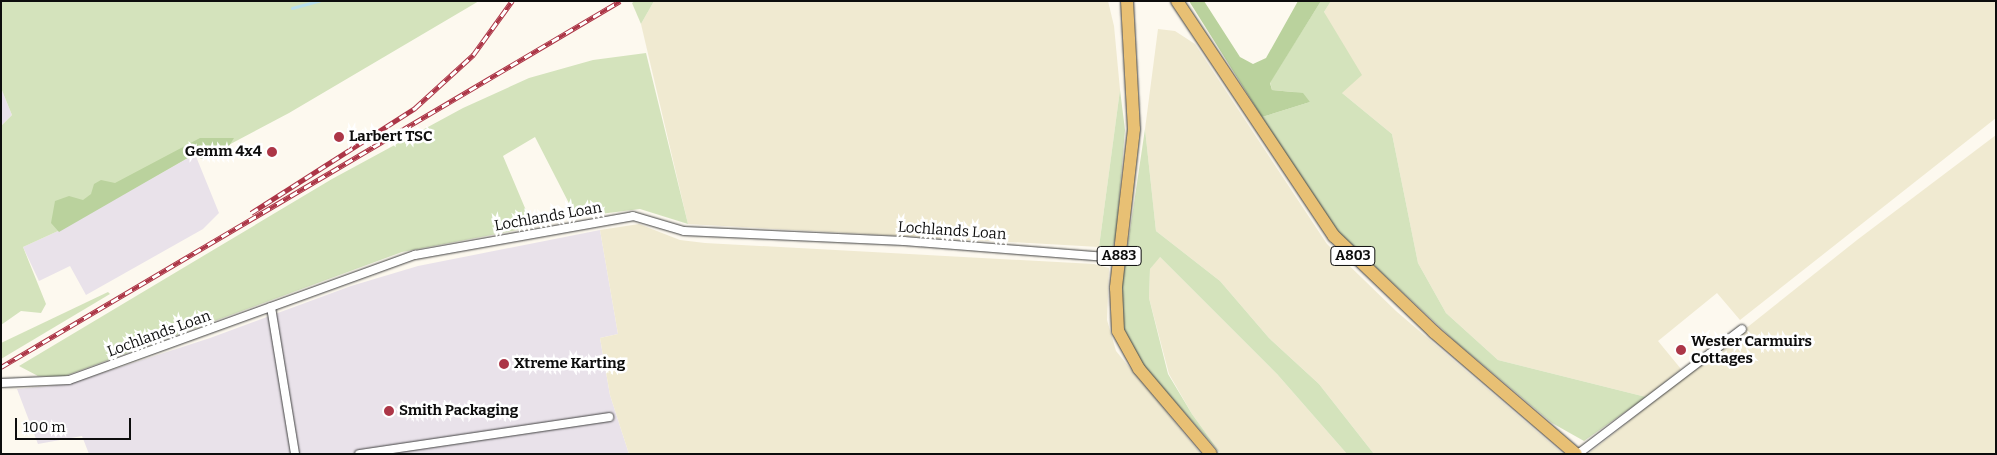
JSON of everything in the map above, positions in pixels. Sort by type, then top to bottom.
[{"type":"main road","points":[[1127,1],[1128,27]]},
{"type":"main road","points":[[1128,27],[1137,1]]},
{"type":"main road","name":"A803","points":[[1172,1],[1180,6],[1334,236],[1434,332],[1577,454]]},
{"type":"main road","name":"A883","points":[[1128,27],[1134,129],[1119,258],[1116,320],[1123,343],[1139,369],[1211,454]]},
{"type":"street","name":"Lochlands Loan","points":[[1,383],[69,380],[415,255],[633,216],[684,231],[904,241],[1119,258]]},
{"type":"street","points":[[271,307],[295,454]]},
{"type":"street","points":[[1577,454],[1742,329]]},
{"type":"street","points":[[359,454],[609,417]]},
{"type":"shaded area","points":[[654,1],[1108,1],[1114,26],[1120,90],[1099,247],[688,224],[641,24]]},
{"type":"shaded area","points":[[1331,1],[1996,1],[1996,118],[1740,320],[1717,293],[1658,341],[1681,369],[1646,397],[1498,360],[1446,313],[1418,263],[1392,134],[1342,93],[1324,12]]},
{"type":"shaded area","points":[[1158,29],[1175,31],[1195,44],[1327,244],[1396,311],[1563,454],[1374,454],[1319,384],[1269,338],[1220,281],[1156,231],[1145,129]]},
{"type":"shaded area","points":[[1,88],[12,115],[1,126]]},
{"type":"shaded area","points":[[1996,135],[1996,454],[1588,454],[1857,240]]},
{"type":"shaded area","points":[[195,154],[219,213],[203,229],[86,295],[70,266],[39,281],[23,247],[58,231]]},
{"type":"shaded area","points":[[639,224],[680,240],[705,243],[1094,264],[1109,268],[1107,320],[1116,351],[1201,454],[629,454],[610,395],[600,338],[618,334],[600,230]]},
{"type":"shaded area","points":[[600,230],[618,334],[600,338],[610,395],[629,454],[89,454],[82,436],[38,444],[17,389],[68,384],[210,338],[351,286],[418,266]]},
{"type":"shaded area","points":[[1159,256],[1277,374],[1347,454],[1221,454],[1192,414],[1169,374],[1149,298],[1150,269]]},
{"type":"green space","points":[[1,1],[479,1],[289,113],[204,158],[195,154],[58,231],[23,247],[46,304],[41,313],[21,311],[1,325],[1,126],[12,115],[1,88]]},
{"type":"green space","points":[[635,1],[654,1],[641,24],[632,3]]},
{"type":"green space","points":[[1189,1],[1204,1],[1240,57],[1253,64],[1266,58],[1298,1],[1321,1],[1270,83],[1272,90],[1303,93],[1310,102],[1262,117]]},
{"type":"green space","points":[[1321,1],[1331,1],[1324,12],[1362,75],[1342,93],[1392,134],[1418,263],[1446,313],[1498,360],[1646,397],[1584,441],[1552,423],[1456,342],[1333,227],[1262,117],[1310,102],[1293,92],[1272,90],[1270,82]]},
{"type":"green space","points":[[646,53],[688,224],[640,209],[576,217],[535,137],[503,156],[533,227],[402,252],[62,377],[38,376],[19,366],[332,179],[463,108],[529,78],[593,60]]},
{"type":"green space","points":[[1120,90],[1125,130],[1116,236],[1113,246],[1099,247]]},
{"type":"green space","points":[[1145,129],[1156,231],[1220,281],[1269,338],[1319,384],[1374,454],[1347,454],[1277,374],[1160,257],[1150,269],[1149,298],[1168,374],[1192,414],[1221,454],[1142,364],[1123,327],[1122,284]]},
{"type":"green space","points":[[200,138],[234,138],[229,146],[203,159],[191,156],[59,232],[51,223],[55,201],[69,196],[83,200],[91,194],[94,184],[101,180],[115,183]]},
{"type":"green space","points":[[108,292],[110,294],[1,359],[1,343]]},
{"type":"waterway","points":[[292,8],[319,1]]},
{"type":"railway","points":[[251,213],[415,108],[473,55],[512,1]]},
{"type":"railway","points":[[1,367],[620,1]]},
{"type":"place","name":"Larbert TSC","points":[[339,137]]},
{"type":"place","name":"Gemm 4x4","points":[[272,152]]},
{"type":"place","name":"Wester Carmuirs Cottages","points":[[1681,350]]},
{"type":"place","name":"Xtreme Karting","points":[[504,364]]},
{"type":"place","name":"Smith Packaging","points":[[389,411]]}]
